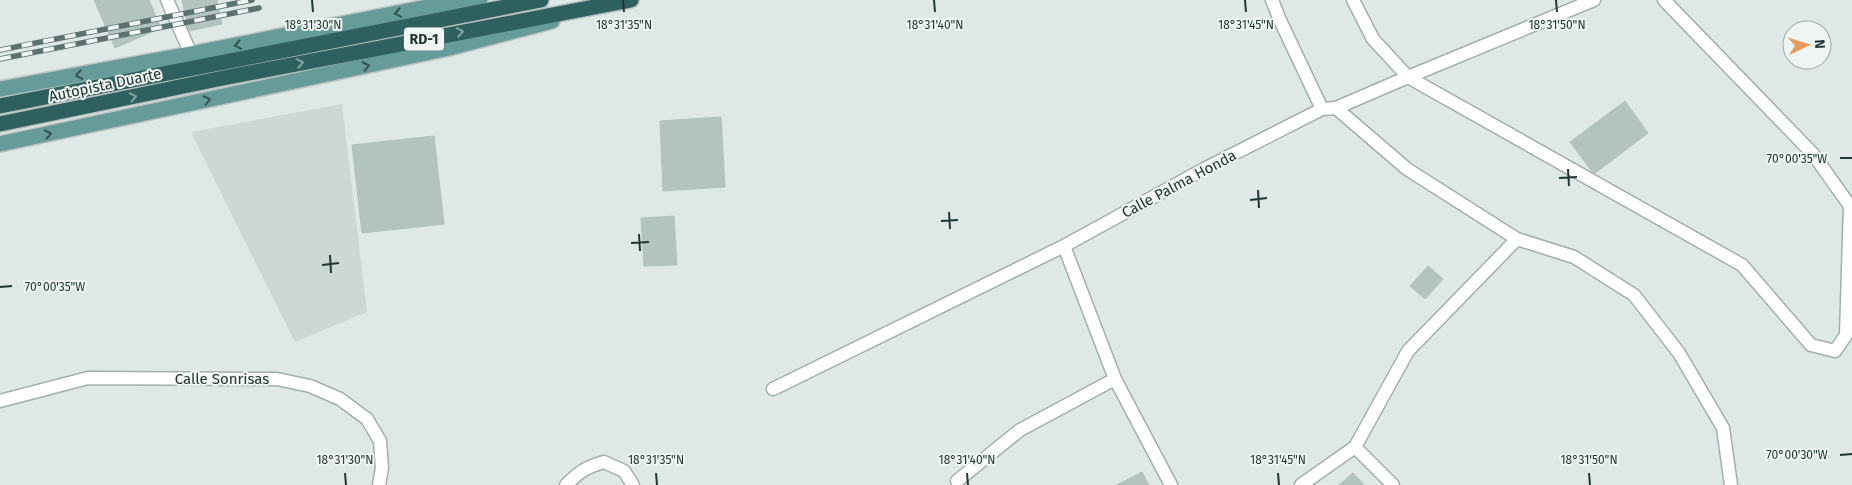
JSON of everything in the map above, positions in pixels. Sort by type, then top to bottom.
[{"type":"highway","name":"Autopista Duarte","points":[[0,106],[541,0]]},
{"type":"highway","name":"Autopista Duarte","points":[[0,124],[218,79],[632,0]]},
{"type":"main road","points":[[0,89],[192,54],[443,2],[480,0]]},
{"type":"main road","points":[[0,144],[449,48],[632,0]]},
{"type":"street","points":[[167,0],[192,54]]},
{"type":"street","points":[[1272,0],[1322,109]]},
{"type":"street","points":[[1353,0],[1373,39],[1408,77],[1742,265],[1811,345],[1835,351],[1846,335],[1850,206],[1813,154],[1664,0]]},
{"type":"street","name":"Calle Palma Honda","points":[[773,389],[1064,246],[1204,168],[1322,109],[1336,108],[1594,0]]},
{"type":"street","points":[[1336,108],[1407,169],[1518,239],[1574,257],[1634,296],[1680,353],[1724,428],[1731,485]]},
{"type":"street","points":[[1301,485],[1355,446],[1408,351],[1518,239]]},
{"type":"street","points":[[1064,246],[1115,379],[1171,485]]},
{"type":"street","name":"Calle Sonrisas","points":[[0,401],[88,378],[277,379],[310,386],[340,400],[367,419],[380,441],[382,468],[379,485]]},
{"type":"street","points":[[957,481],[1020,430],[1115,379]]},
{"type":"street","points":[[1355,446],[1393,485]]},
{"type":"street","points":[[566,485],[588,466],[604,462],[624,471],[633,485]]},
{"type":"shaded area","points":[[342,104],[367,312],[295,342],[191,132]]},
{"type":"building","points":[[94,0],[149,0],[161,28],[115,48]]},
{"type":"building","points":[[182,0],[217,0],[222,24],[189,31]]},
{"type":"building","points":[[1625,101],[1648,133],[1594,174],[1570,142]]},
{"type":"building","points":[[721,117],[725,187],[663,191],[660,121]]},
{"type":"building","points":[[434,136],[444,224],[362,233],[352,145]]},
{"type":"building","points":[[674,216],[677,265],[644,266],[641,218]]},
{"type":"building","points":[[1428,266],[1443,279],[1425,299],[1410,286]]},
{"type":"building","points":[[1142,472],[1149,485],[1117,485]]},
{"type":"building","points":[[1353,473],[1364,485],[1339,485]]},
{"type":"railway","points":[[0,50],[252,0]]},
{"type":"railway","points":[[0,59],[259,8]]}]
